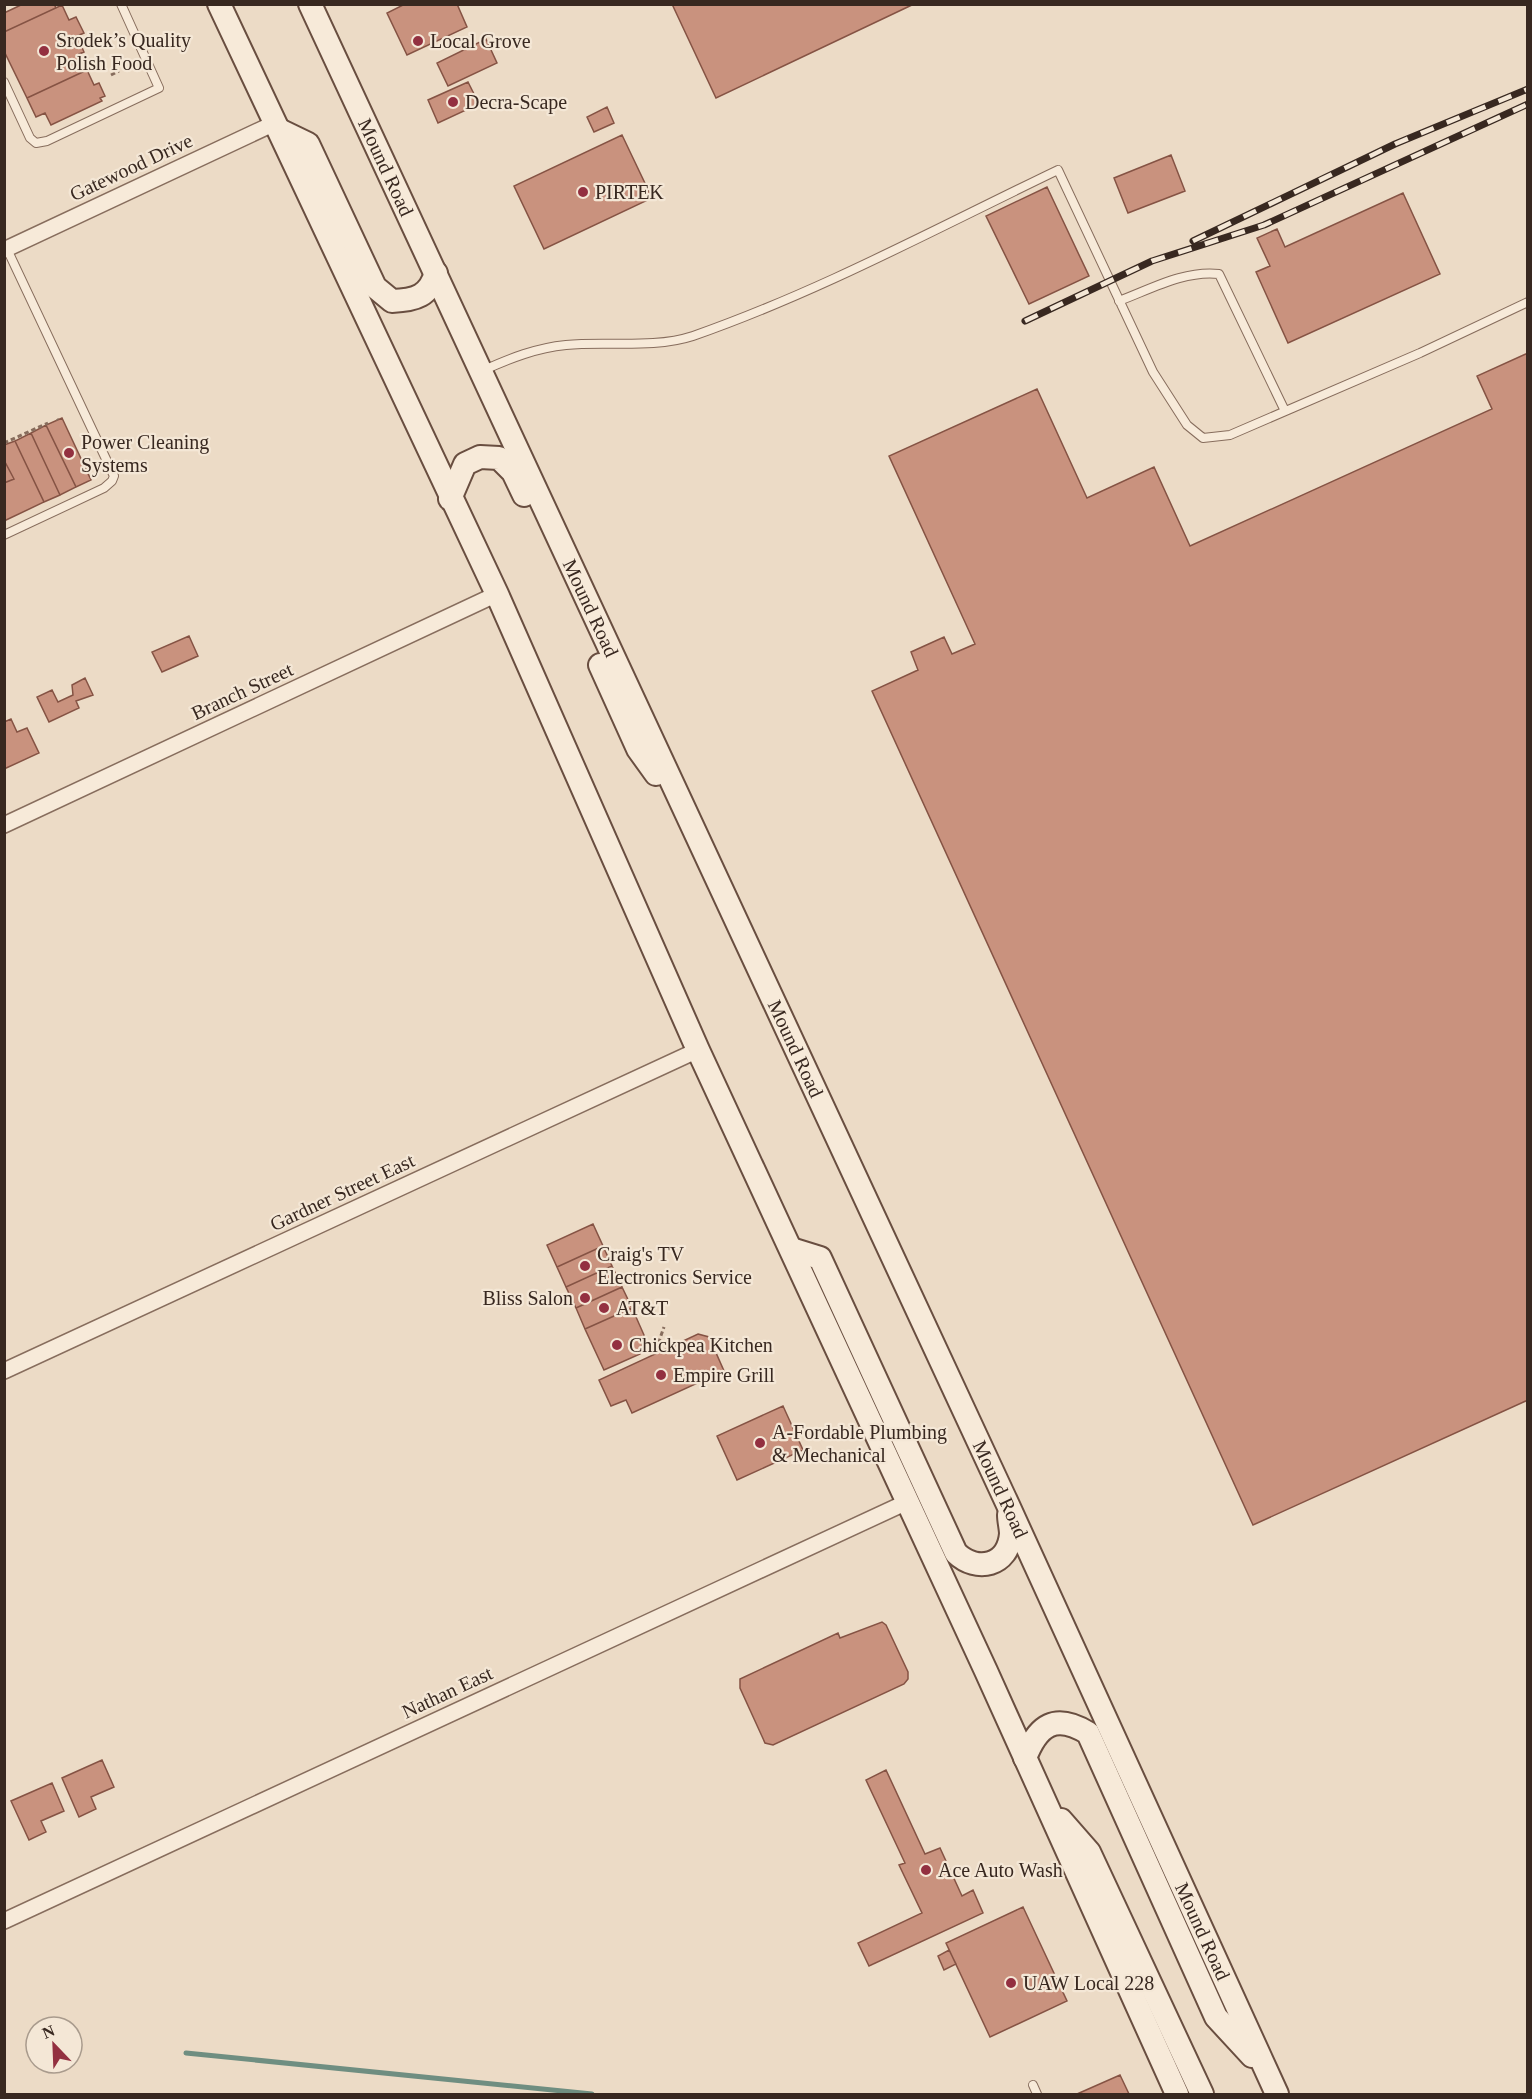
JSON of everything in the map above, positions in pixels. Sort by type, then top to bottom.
[{"type":"main road","points":[[219,4],[450,499],[497,594],[698,1050],[1025,1758],[1177,2094]]},
{"type":"main road","name":"Mound Road","points":[[310,4],[1008,1505],[1277,2094]]},
{"type":"main road","points":[[277,126],[308,144],[375,287],[392,301],[412,300],[425,294],[432,286],[436,273]]},
{"type":"main road","points":[[450,499],[465,464],[480,457],[499,458],[513,472],[638,748],[687,817]]},
{"type":"main road","points":[[790,1249],[820,1258],[945,1534],[956,1553],[965,1562],[975,1565],[989,1564],[1001,1557],[1011,1534],[1008,1505]]},
{"type":"main road","points":[[1025,1758],[1037,1734],[1048,1725],[1068,1724],[1088,1733],[1216,2017],[1266,2070]]},
{"type":"main road","points":[[1044,1800],[1089,1852],[1202,2094]]},
{"type":"street","name":"Gatewood Drive","points":[[6,249],[277,126]]},
{"type":"street","name":"Branch Street","points":[[4,825],[497,594]]},
{"type":"street","name":"Gardner Street East","points":[[4,1371],[698,1050]]},
{"type":"street","name":"Nathan East","points":[[4,1921],[907,1502]]},
{"type":"lane","points":[[4,82],[30,138],[36,143],[47,141],[159,88],[121,4]]},
{"type":"lane","points":[[482,370],[523,352],[566,345],[641,343],[690,337],[835,279],[1058,170],[1153,372],[1187,425],[1203,438],[1230,435],[1527,302]]},
{"type":"lane","points":[[4,535],[104,489],[114,476],[6,249]]},
{"type":"lane","points":[[1119,301],[1180,277],[1204,272],[1219,274],[1285,411]]},
{"type":"lane","points":[[1033,2085],[1037,2094]]},
{"type":"path","points":[[111,75],[119,71]]},
{"type":"path","points":[[4,443],[48,423]]},
{"type":"path","points":[[656,1350],[664,1327]]},
{"type":"building","points":[[23,4],[54,4],[56,8],[4,32],[4,13]]},
{"type":"building","name":"Local Grove","points":[[405,4],[457,4],[467,27],[407,55],[387,13]]},
{"type":"building","points":[[672,4],[914,4],[716,98]]},
{"type":"building","name":"Srodek’s Quality Polish Food","points":[[62,5],[69,20],[76,17],[84,33],[77,36],[84,52],[79,54],[87,70],[27,98],[4,51],[4,32]]},
{"type":"building","points":[[486,39],[497,63],[448,86],[437,63]]},
{"type":"building","points":[[87,70],[94,85],[99,83],[105,96],[100,98],[102,101],[51,125],[45,113],[36,117],[27,98]]},
{"type":"building","name":"Decra-Scape","points":[[468,82],[479,104],[438,123],[428,100]]},
{"type":"building","points":[[607,107],[614,123],[594,132],[587,117]]},
{"type":"building","name":"PIRTEK","points":[[622,135],[652,198],[544,249],[514,186]]},
{"type":"building","points":[[1171,155],[1185,191],[1128,213],[1114,178]]},
{"type":"building","points":[[1047,187],[1089,276],[1029,304],[986,216]]},
{"type":"building","points":[[1403,193],[1440,274],[1288,343],[1256,272],[1270,266],[1257,238],[1277,229],[1285,247]]},
{"type":"building","points":[[1528,353],[1528,1400],[1253,1525],[872,691],[918,670],[911,652],[944,637],[952,654],[975,644],[889,456],[1037,389],[1087,498],[1154,467],[1190,546],[1492,409],[1477,376]]},
{"type":"building","name":"Power Cleaning Systems","points":[[62,418],[91,480],[76,487],[46,425]]},
{"type":"building","points":[[46,425],[76,487],[60,495],[31,433]]},
{"type":"building","points":[[31,433],[60,495],[44,502],[15,441]]},
{"type":"building","points":[[15,441],[44,502],[4,521],[4,483],[14,479],[4,460],[4,445]]},
{"type":"building","points":[[4,460],[14,479],[4,483]]},
{"type":"building","points":[[189,636],[198,656],[162,672],[152,652]]},
{"type":"building","points":[[85,678],[93,695],[76,701],[79,708],[49,722],[37,697],[52,690],[58,702],[73,695],[72,685]]},
{"type":"building","points":[[11,719],[17,732],[27,728],[39,753],[4,769],[4,722]]},
{"type":"building","points":[[593,1224],[603,1246],[557,1267],[547,1245]]},
{"type":"building","name":"Craig's TV Electronics Service","points":[[603,1246],[612,1266],[566,1287],[557,1267]]},
{"type":"building","name":"Bliss Salon","points":[[612,1266],[622,1287],[576,1308],[566,1287]]},
{"type":"building","name":"AT&T","points":[[622,1287],[632,1308],[585,1329],[576,1308]]},
{"type":"building","name":"Chickpea Kitchen","points":[[632,1308],[644,1335],[640,1354],[604,1370],[585,1329]]},
{"type":"building","name":"Empire Grill","points":[[698,1334],[709,1337],[724,1371],[632,1413],[626,1400],[611,1406],[599,1380]]},
{"type":"building","name":"A-Fordable Plumbing & Mechanical","points":[[783,1406],[803,1450],[737,1480],[717,1436]]},
{"type":"building","points":[[882,1622],[886,1625],[908,1672],[908,1679],[904,1684],[773,1745],[765,1743],[740,1688],[740,1679],[838,1633],[840,1638]]},
{"type":"building","points":[[102,1760],[114,1787],[91,1797],[96,1809],[79,1817],[62,1778]]},
{"type":"building","name":"Ace Auto Wash","points":[[886,1770],[925,1854],[940,1848],[962,1896],[973,1890],[983,1913],[869,1966],[858,1943],[922,1913],[899,1865],[905,1863],[866,1780]]},
{"type":"building","points":[[52,1783],[64,1811],[41,1821],[46,1832],[29,1840],[11,1801]]},
{"type":"building","name":"UAW Local 228","points":[[1023,1907],[1067,2001],[990,2037],[946,1943]]},
{"type":"building","points":[[949,1950],[956,1964],[944,1970],[938,1956]]},
{"type":"building","points":[[1120,2075],[1129,2094],[1077,2094]]},
{"type":"waterway","points":[[186,2053],[592,2094]]},
{"type":"railway","points":[[1193,241],[1395,144],[1528,89]]},
{"type":"railway","points":[[1025,321],[1152,261],[1264,225],[1528,104]]},
{"type":"place","name":"Local Grove","points":[[418,41]]},
{"type":"place","name":"Srodek’s Quality Polish Food","points":[[44,51]]},
{"type":"place","name":"Decra-Scape","points":[[453,102]]},
{"type":"place","name":"PIRTEK","points":[[583,192]]},
{"type":"place","name":"Power Cleaning Systems","points":[[69,453]]},
{"type":"place","name":"Craig's TV Electronics Service","points":[[585,1266]]},
{"type":"place","name":"Bliss Salon","points":[[585,1298]]},
{"type":"place","name":"AT&T","points":[[604,1308]]},
{"type":"place","name":"Chickpea Kitchen","points":[[617,1345]]},
{"type":"place","name":"Empire Grill","points":[[661,1375]]},
{"type":"place","name":"A-Fordable Plumbing & Mechanical","points":[[760,1443]]},
{"type":"place","name":"Ace Auto Wash","points":[[926,1870]]},
{"type":"place","name":"UAW Local 228","points":[[1011,1983]]}]
